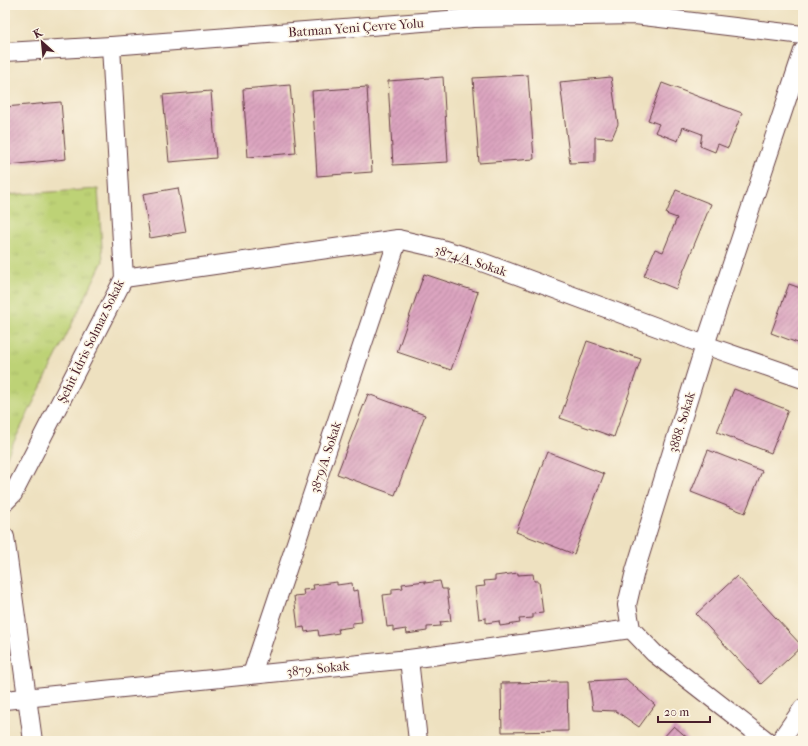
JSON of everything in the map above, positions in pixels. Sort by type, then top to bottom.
[{"type":"street","name":"Batman Yeni Çevre Yolu","points":[[5,52],[111,46],[474,18],[636,15],[803,34]]},
{"type":"street","name":"Şehit İdris Solmaz Sokak","points":[[5,502],[13,494],[124,278],[111,46]]},
{"type":"street","name":"3888. Sokak","points":[[631,629],[628,605],[635,571],[705,345],[803,51]]},
{"type":"street","name":"3874/A. Sokak","points":[[124,278],[398,239],[442,249],[471,258],[705,345],[803,379]]},
{"type":"street","name":"3879/A. Sokak","points":[[252,674],[398,239]]},
{"type":"street","points":[[5,537],[33,741]]},
{"type":"street","name":"3879. Sokak","points":[[5,700],[409,659],[631,629]]},
{"type":"street","points":[[631,629],[654,653],[767,741]]},
{"type":"street","points":[[409,659],[418,741]]},
{"type":"street","points":[[780,741],[803,708]]},
{"type":"green space","points":[[98,189],[103,261],[5,460],[5,195]]},
{"type":"building","points":[[528,75],[534,159],[479,163],[473,78]]},
{"type":"building","points":[[443,77],[448,162],[393,165],[388,81]]},
{"type":"building","points":[[611,77],[618,124],[612,138],[595,137],[595,162],[570,163],[560,82]]},
{"type":"building","points":[[662,83],[742,113],[728,148],[718,144],[715,152],[700,146],[702,134],[683,127],[678,141],[655,132],[659,124],[648,120]]},
{"type":"building","points":[[290,85],[296,153],[248,157],[243,89]]},
{"type":"building","points":[[367,87],[372,172],[317,176],[312,91]]},
{"type":"building","points":[[211,91],[216,158],[169,162],[163,95]]},
{"type":"building","points":[[61,102],[66,159],[9,165],[5,107]]},
{"type":"building","points":[[178,188],[186,232],[150,238],[143,194]]},
{"type":"building","points":[[676,190],[711,204],[676,289],[644,276],[655,249],[663,252],[677,218],[666,214]]},
{"type":"building","points":[[424,274],[478,292],[451,370],[397,352]]},
{"type":"building","points":[[789,284],[803,289],[803,345],[771,333]]},
{"type":"building","points":[[587,341],[641,359],[614,437],[560,418]]},
{"type":"building","points":[[734,389],[788,410],[771,453],[717,432]]},
{"type":"building","points":[[368,394],[425,415],[395,495],[337,474]]},
{"type":"building","points":[[708,450],[762,471],[745,513],[691,492]]},
{"type":"building","points":[[547,452],[604,474],[574,554],[516,532]]},
{"type":"building","points":[[518,573],[518,575],[533,574],[534,581],[539,581],[543,613],[533,614],[533,618],[519,619],[520,623],[500,626],[499,621],[486,623],[486,618],[479,619],[475,587],[485,586],[484,581],[495,580],[495,576]]},
{"type":"building","points":[[737,576],[802,646],[761,684],[696,614]]},
{"type":"building","points":[[425,581],[425,583],[440,581],[442,589],[447,589],[451,621],[440,622],[441,626],[427,627],[427,631],[407,634],[406,629],[393,631],[393,626],[387,627],[383,595],[392,594],[392,589],[403,588],[402,584]]},
{"type":"building","points":[[337,582],[337,585],[352,583],[353,591],[358,590],[362,622],[352,623],[352,627],[338,629],[339,633],[319,636],[318,630],[305,632],[304,627],[298,628],[294,596],[304,595],[303,590],[314,589],[313,585]]},
{"type":"building","points":[[626,679],[655,705],[639,727],[616,711],[593,710],[589,681]]},
{"type":"building","points":[[567,682],[568,731],[502,732],[501,683]]},
{"type":"building","points":[[674,726],[691,741],[660,741]]}]
